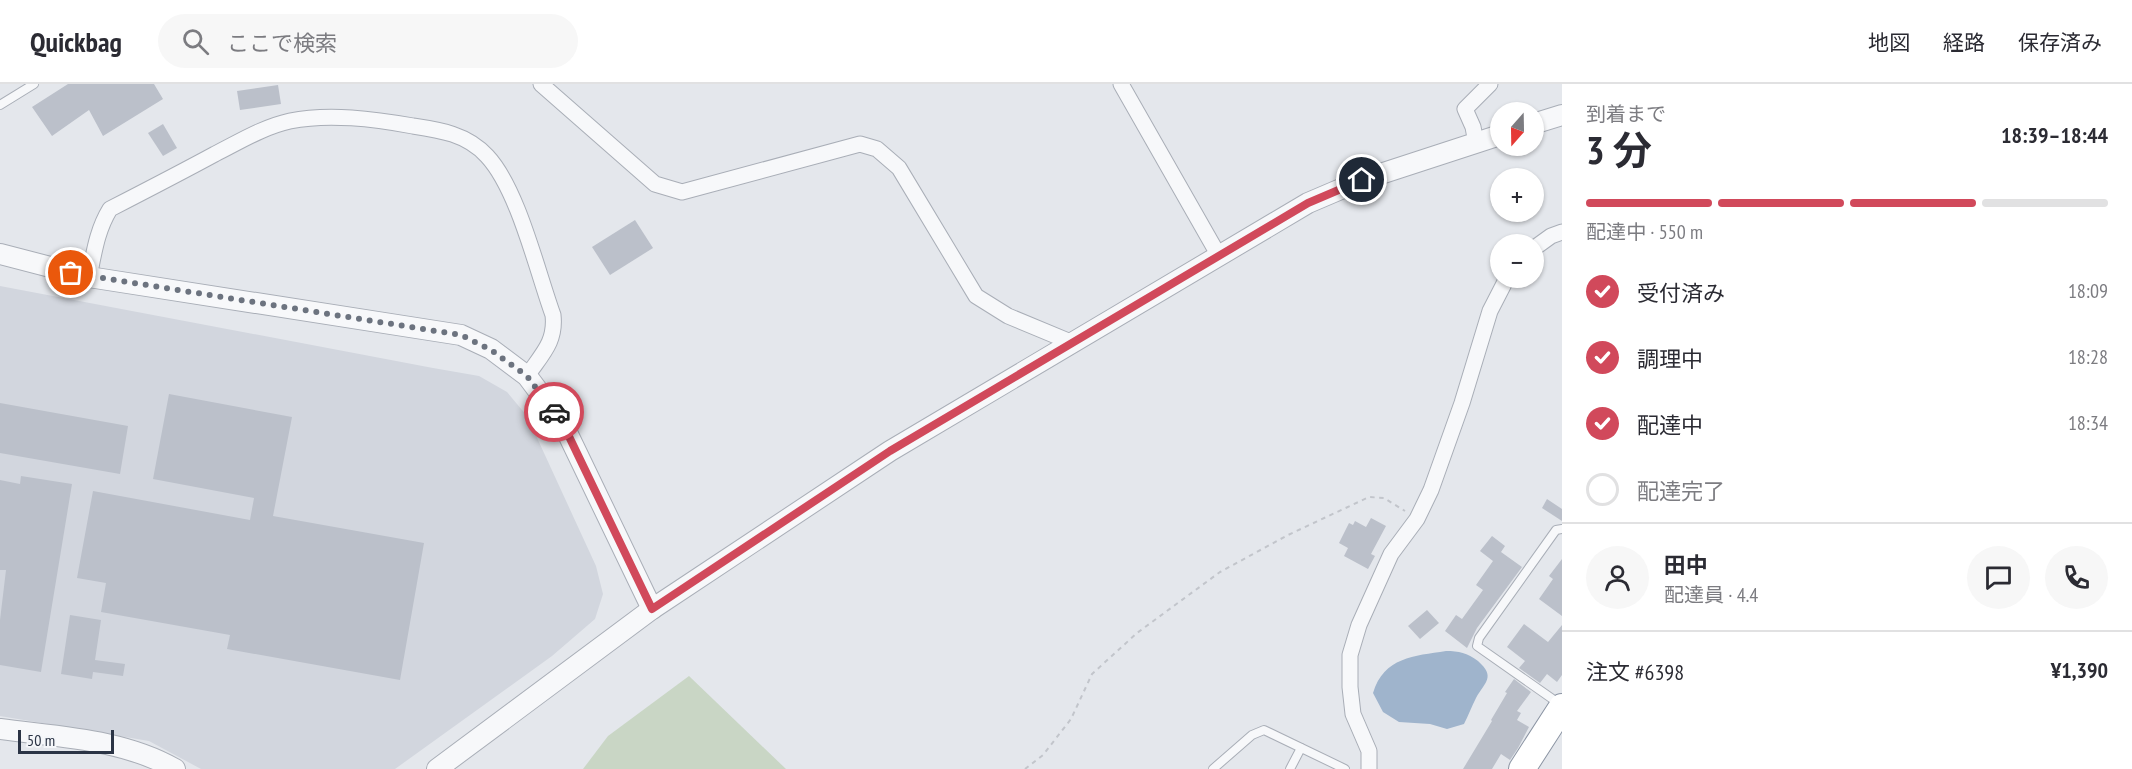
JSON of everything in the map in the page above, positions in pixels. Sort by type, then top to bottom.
[{"type":"highway","points":[[1522,769],[1562,706]]},
{"type":"street","points":[[541,84],[655,184],[682,192],[860,144],[877,149],[899,168],[976,296],[1008,316],[1073,343]]},
{"type":"street","points":[[1120,84],[1219,256]]},
{"type":"street","points":[[1476,143],[1473,127],[1465,109],[1490,84]]},
{"type":"street","points":[[1544,121],[1562,115]]},
{"type":"street","points":[[89,277],[98,234],[110,209],[258,132],[290,121],[345,119],[401,123],[450,132],[468,140],[487,155],[502,176],[518,215],[552,315],[554,328],[551,342],[527,376]]},
{"type":"street","points":[[437,769],[652,609],[890,451],[1308,203],[1362,180],[1490,138]]},
{"type":"street","points":[[1544,241],[1562,232]]},
{"type":"street","points":[[0,254],[89,277],[461,335],[491,350],[527,376],[563,424],[652,609]]},
{"type":"street","points":[[1369,769],[1369,752],[1353,714],[1350,655],[1359,625],[1391,554],[1417,519],[1431,490],[1447,448],[1490,311],[1502,288]]},
{"type":"street","points":[[0,729],[124,748],[159,760],[175,769]]},
{"type":"lane","points":[[0,105],[34,84]]},
{"type":"lane","points":[[1562,530],[1556,530],[1479,638],[1478,646],[1562,706]]},
{"type":"lane","points":[[1213,769],[1252,735],[1264,730],[1345,769]]},
{"type":"lane","points":[[1290,769],[1301,748]]},
{"type":"path","points":[[1026,769],[1043,755],[1071,719],[1092,674],[1137,633],[1220,572],[1288,535],[1369,497],[1384,498],[1417,519]]},
{"type":"shaded area","points":[[0,286],[479,376],[507,392],[527,416],[596,566],[603,594],[595,619],[552,656],[395,769],[201,769],[149,741],[0,716]]},
{"type":"green space","points":[[689,676],[786,769],[583,769],[608,736]]},
{"type":"water","points":[[1446,651],[1463,653],[1474,658],[1487,671],[1487,680],[1464,724],[1447,729],[1430,724],[1399,722],[1383,712],[1373,693],[1378,681],[1392,665],[1412,657]]},
{"type":"building","points":[[68,84],[154,84],[163,99],[103,136],[89,110],[52,136],[32,107]]},
{"type":"building","points":[[278,85],[281,104],[240,110],[237,91]]},
{"type":"building","points":[[163,124],[177,148],[163,156],[148,133]]},
{"type":"building","points":[[635,220],[653,248],[610,275],[592,247]]},
{"type":"building","points":[[169,394],[292,417],[273,516],[424,543],[400,680],[227,649],[230,635],[101,612],[106,583],[77,578],[93,491],[250,520],[254,498],[153,479]]},
{"type":"building","points":[[0,403],[128,426],[120,474],[0,453]]},
{"type":"building","points":[[21,476],[72,484],[41,672],[0,665],[0,620],[6,570],[0,570],[0,480],[20,484]]},
{"type":"building","points":[[1547,499],[1562,509],[1562,521],[1542,508]]},
{"type":"building","points":[[1371,518],[1386,526],[1371,554],[1375,556],[1368,569],[1344,556],[1348,548],[1339,543],[1349,523],[1353,525],[1355,521],[1366,527]]},
{"type":"building","points":[[1492,536],[1505,546],[1501,552],[1522,567],[1477,628],[1467,648],[1445,631],[1456,615],[1462,619],[1483,590],[1476,585],[1493,561],[1480,551]]},
{"type":"building","points":[[1562,559],[1562,616],[1539,599],[1553,579],[1549,576]]},
{"type":"building","points":[[1427,610],[1439,623],[1420,639],[1408,626]]},
{"type":"building","points":[[70,615],[101,620],[95,660],[125,664],[123,676],[93,672],[92,679],[61,674]]},
{"type":"building","points":[[1524,624],[1548,642],[1562,625],[1562,675],[1557,682],[1547,674],[1540,683],[1519,668],[1525,661],[1507,647]]},
{"type":"building","points":[[1514,679],[1531,692],[1517,711],[1521,713],[1517,720],[1529,727],[1518,748],[1510,760],[1501,754],[1492,769],[1463,769],[1492,721],[1507,693],[1505,692]]},
{"type":"way so far","points":[[71,273],[461,335],[491,350],[527,376],[554,412]]},
{"type":"route","points":[[554,412],[563,424],[652,609],[890,451],[1308,203],[1362,180]]}]
